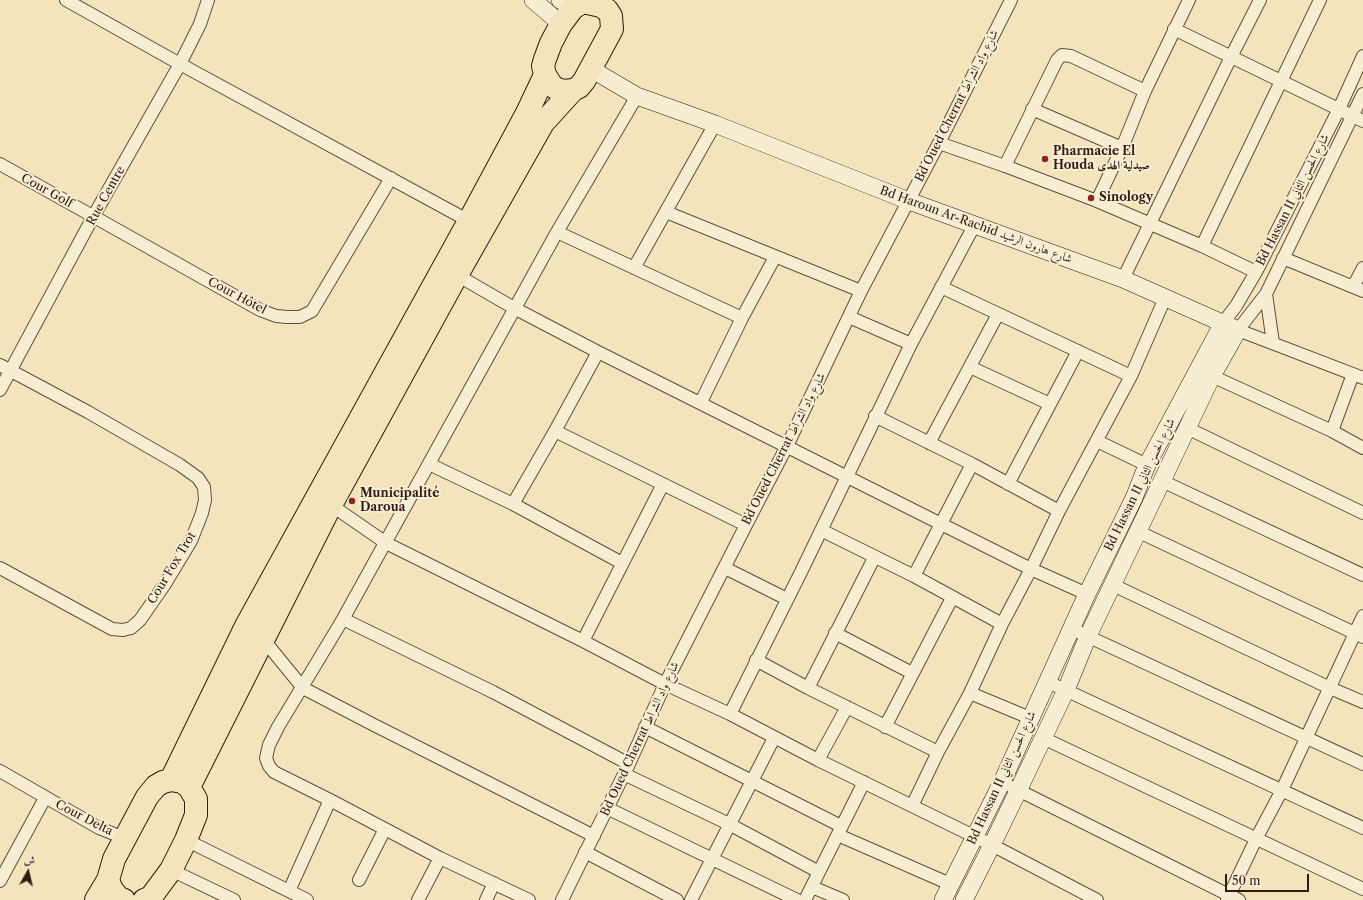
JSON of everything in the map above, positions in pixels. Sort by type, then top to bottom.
[{"type":"highway","points":[[584,6],[611,16],[612,29],[591,69],[580,87],[566,91],[559,90],[552,86],[545,75],[543,66],[550,43],[584,6]]},
{"type":"highway","points":[[180,784],[246,626],[469,221],[527,113],[545,75]]},
{"type":"highway","points":[[180,784],[263,639],[331,505],[457,275],[543,123],[573,90]]},
{"type":"highway","points":[[96,900],[108,880],[114,859],[124,838],[147,797],[156,786],[163,782],[180,784],[196,799],[196,815],[186,840],[171,870],[150,897],[144,900]]},
{"type":"highway","points":[[108,880],[112,890],[119,898],[124,900]]},
{"type":"street","points":[[66,0],[180,64],[469,221]]},
{"type":"street","name":"Rue Centre","points":[[0,390],[93,217],[180,64],[200,24],[208,0]]},
{"type":"street","points":[[533,0],[584,6]]},
{"type":"street","name":"Bd Oued Cherrat شارع واد الشراط","points":[[564,899],[666,684],[787,446],[861,291],[939,143],[1011,0]]},
{"type":"street","points":[[1097,201],[1122,148],[1145,91],[1189,0]]},
{"type":"street","points":[[1123,279],[1231,56],[1260,0]]},
{"type":"street","points":[[1202,246],[1282,82],[1320,0]]},
{"type":"street","points":[[1174,29],[1358,118]]},
{"type":"street","points":[[1005,166],[1057,60],[1062,55],[1071,56],[1145,91]]},
{"type":"street","name":"Bd Hassan II شارع الحسن الثاني","points":[[964,900],[1066,690],[1088,636],[1139,532],[1212,376],[1231,326],[1236,306],[1256,272],[1339,109],[1363,56]]},
{"type":"street","name":"Bd Haroun Ar-Rachid شارع هارون الرشيد","points":[[591,69],[637,96],[714,124],[909,201],[1123,279],[1231,326],[1358,376]]},
{"type":"street","name":"Bd Hassan II شارع الحسن الثاني","points":[[943,900],[1002,782],[1087,594],[1134,498],[1147,465],[1231,326],[1266,294],[1283,258],[1358,118],[1363,94]]},
{"type":"street","points":[[529,900],[440,858],[274,772],[269,766],[266,758],[269,745],[386,543],[557,232],[637,96]]},
{"type":"street","points":[[1032,109],[1122,148]]},
{"type":"street","points":[[634,268],[714,124]]},
{"type":"street","points":[[939,143],[1097,201],[1202,246],[1256,272]]},
{"type":"street","name":"Cour Golf","points":[[0,164],[93,217]]},
{"type":"street","name":"Cour Hôtel","points":[[93,217],[260,310],[276,316],[300,317],[312,311],[391,178]]},
{"type":"street","points":[[666,212],[861,291]]},
{"type":"street","points":[[730,714],[911,344],[975,224]]},
{"type":"street","points":[[557,232],[742,318]]},
{"type":"street","points":[[701,402],[742,318],[776,256]]},
{"type":"street","points":[[1283,258],[1358,289],[1363,268]]},
{"type":"street","points":[[457,275],[514,308],[598,352],[701,402],[1031,569],[1087,594]]},
{"type":"street","points":[[941,287],[1131,376]]},
{"type":"street","points":[[1266,294],[1273,343]]},
{"type":"street","points":[[912,806],[938,752],[970,693],[1002,624],[1031,569],[1058,511],[1131,376],[1165,298]]},
{"type":"street","points":[[929,443],[998,314]]},
{"type":"street","points":[[849,317],[911,344]]},
{"type":"street","points":[[1008,484],[1078,351]]},
{"type":"street","points":[[513,504],[556,431],[598,352]]},
{"type":"street","points":[[0,365],[11,371]]},
{"type":"street","points":[[970,367],[1050,404]]},
{"type":"street","name":"Cour Fox Trot","points":[[0,568],[112,629],[123,630],[131,628],[140,620],[166,584],[191,541],[202,513],[205,500],[204,487],[198,478],[180,465],[88,412],[11,371]]},
{"type":"street","points":[[1212,376],[1363,448]]},
{"type":"street","points":[[1332,432],[1358,376]]},
{"type":"street","points":[[875,416],[972,464],[1058,511]]},
{"type":"street","points":[[1187,428],[1363,513]]},
{"type":"street","points":[[556,431],[746,525]]},
{"type":"street","points":[[1097,441],[1147,465]]},
{"type":"street","points":[[429,464],[513,504],[622,563]]},
{"type":"street","points":[[914,576],[940,523],[972,464]]},
{"type":"street","points":[[1162,481],[1363,575]]},
{"type":"street","points":[[583,641],[662,484]]},
{"type":"street","points":[[331,505],[386,543],[666,684],[730,714],[818,760],[992,845],[1097,900]]},
{"type":"street","points":[[821,530],[874,558],[914,576],[1002,624]]},
{"type":"street","points":[[1139,532],[1359,635]]},
{"type":"street","points":[[808,688],[874,558]]},
{"type":"street","points":[[725,568],[787,598]]},
{"type":"street","points":[[1113,585],[1330,688],[1363,702]]},
{"type":"street","points":[[885,726],[952,598]]},
{"type":"street","points":[[1002,782],[1232,898],[1256,839],[1282,790],[1330,688],[1359,635],[1363,616]]},
{"type":"street","points":[[343,619],[493,692],[627,769],[819,872]]},
{"type":"street","points":[[1072,629],[1363,764]]},
{"type":"street","points":[[835,634],[912,673]]},
{"type":"street","points":[[263,639],[302,688],[594,836]]},
{"type":"street","points":[[756,660],[808,688],[938,752]]},
{"type":"street","points":[[1048,682],[1363,828]]},
{"type":"street","points":[[970,693],[1030,718]]},
{"type":"street","points":[[818,760],[847,707]]},
{"type":"street","points":[[645,727],[752,782],[840,831],[950,884]]},
{"type":"street","points":[[690,900],[774,738]]},
{"type":"street","points":[[1043,738],[1363,889]]},
{"type":"street","name":"Cour Delta","points":[[0,772],[99,828],[124,838]]},
{"type":"street","points":[[805,900],[864,782]]},
{"type":"street","name":"Cour Delta","points":[[0,881],[45,798]]},
{"type":"street","points":[[289,891],[330,800]]},
{"type":"street","points":[[608,808],[797,900]]},
{"type":"street","points":[[360,880],[385,829]]},
{"type":"street","points":[[186,840],[307,900]]},
{"type":"street","points":[[586,852],[677,900]]},
{"type":"street","points":[[418,900],[440,858]]},
{"type":"street","points":[[171,870],[234,900]]},
{"type":"street","points":[[486,900],[494,883]]},
{"type":"street","points":[[812,887],[843,900]]},
{"type":"place","name":"Pharmacie El Houda صيدلية الهدى","points":[[1045,159]]},
{"type":"place","name":"Sinology","points":[[1091,198]]},
{"type":"place","name":"Municipalité Daroua","points":[[352,501]]}]
